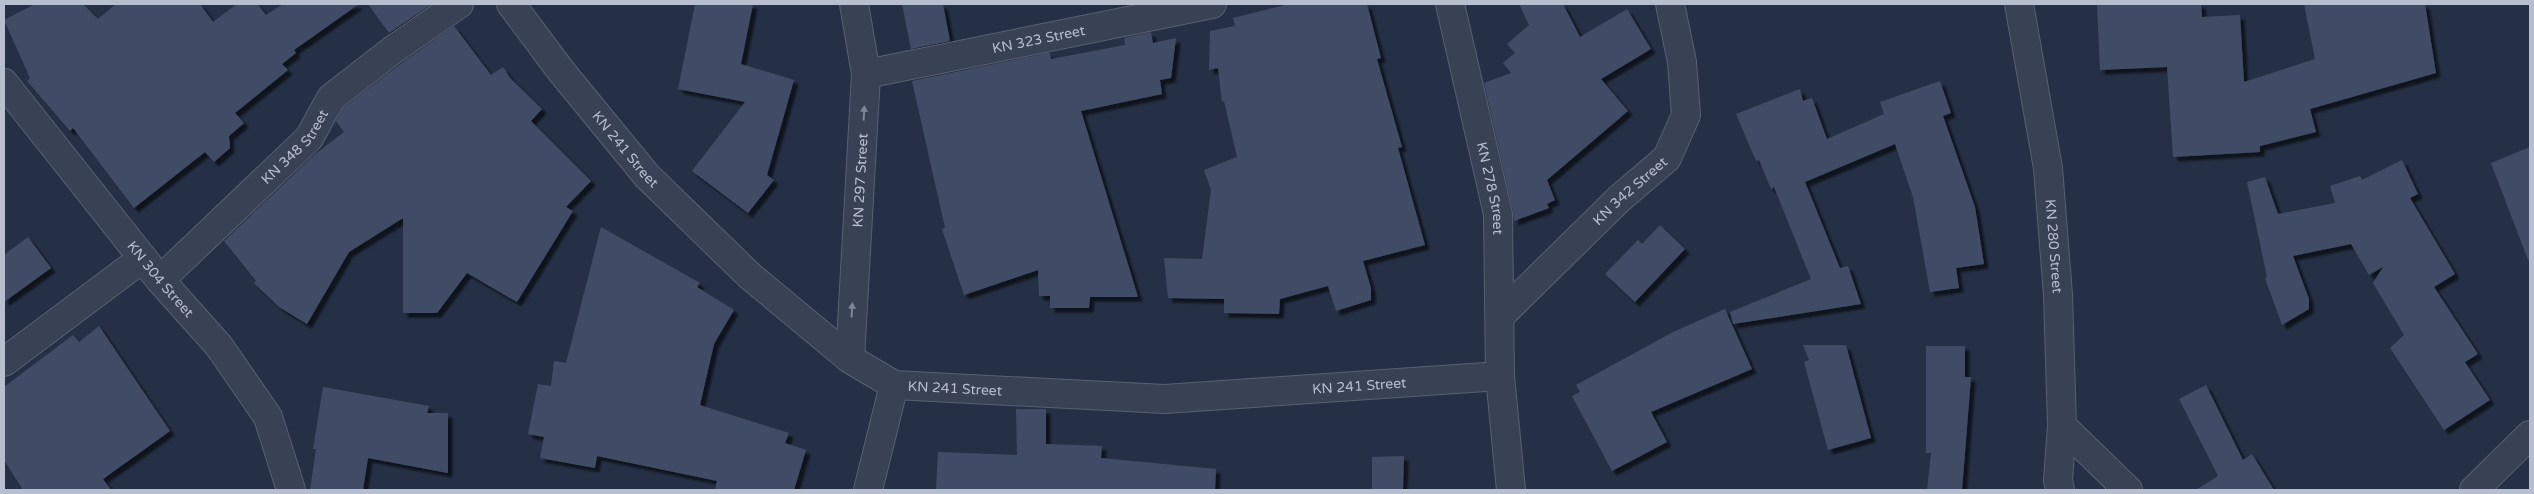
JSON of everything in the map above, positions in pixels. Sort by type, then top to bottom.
[{"type":"street","name":"KN 348 Street","points":[[160,280],[309,138],[331,98],[394,49],[459,4]]},
{"type":"street","name":"KN 241 Street","points":[[511,4],[561,71],[647,176],[750,276],[850,359],[894,385],[1165,399],[1500,376]]},
{"type":"street","name":"KN 297 Street","points":[[850,359],[866,74],[854,4]]},
{"type":"street","name":"KN 323 Street","points":[[866,74],[1212,4]]},
{"type":"street","name":"KN 278 Street","points":[[1450,4],[1498,214],[1501,315],[1500,376],[1510,490]]},
{"type":"street","name":"KN 342 Street","points":[[1501,315],[1619,199],[1667,158],[1686,115],[1682,62],[1670,4]]},
{"type":"street","name":"KN 280 Street","points":[[2019,4],[2048,168],[2058,295],[2062,426],[2058,480],[2060,490]]},
{"type":"street","name":"KN 304 Street","points":[[4,83],[142,258],[219,346],[268,417],[292,490]]},
{"type":"street","points":[[4,362],[142,258]]},
{"type":"street","points":[[868,490],[894,385]]},
{"type":"street","points":[[2062,426],[2128,490]]},
{"type":"street","points":[[2474,490],[2530,436]]},
{"type":"building","points":[[35,4],[83,4],[98,19],[116,4],[200,4],[213,22],[237,4],[257,4],[266,15],[283,4],[359,4],[294,50],[296,53],[282,64],[288,70],[235,113],[244,123],[229,136],[230,148],[214,162],[205,152],[134,208],[73,128],[70,131],[27,81],[30,78],[4,20]]},
{"type":"building","points":[[368,4],[432,4],[389,33]]},
{"type":"building","points":[[695,4],[753,4],[741,64],[794,80],[767,175],[774,180],[748,213],[692,171],[745,102],[678,89]]},
{"type":"building","points":[[902,4],[943,4],[950,41],[911,49]]},
{"type":"building","points":[[1289,4],[1367,4],[1381,58],[1377,59],[1402,147],[1398,148],[1425,245],[1363,261],[1371,288],[1371,300],[1336,311],[1328,286],[1280,299],[1279,314],[1224,313],[1224,299],[1168,298],[1164,258],[1202,259],[1211,190],[1204,170],[1237,157],[1224,101],[1222,102],[1218,68],[1209,70],[1210,31],[1235,26],[1233,18]]},
{"type":"building","points":[[1519,4],[1563,4],[1580,37],[1627,9],[1651,49],[1601,79],[1628,111],[1547,180],[1555,200],[1547,204],[1549,208],[1514,221],[1484,83],[1511,73],[1503,63],[1515,53],[1507,44],[1529,25]]},
{"type":"building","points":[[2097,4],[2201,4],[2202,17],[2240,15],[2244,82],[2315,59],[2304,4],[2425,4],[2436,73],[2310,109],[2316,132],[2260,146],[2260,152],[2173,157],[2167,67],[2100,70]]},
{"type":"building","points":[[454,26],[491,75],[503,67],[511,79],[542,109],[531,121],[591,181],[566,207],[573,211],[517,302],[467,273],[437,313],[403,313],[403,218],[349,252],[307,324],[279,307],[254,283],[256,281],[224,241],[314,155],[344,132],[336,121],[343,108]]},
{"type":"building","points":[[1151,32],[1153,43],[1176,38],[1171,78],[1160,80],[1162,94],[1081,111],[1138,297],[1090,297],[1089,308],[1050,308],[1050,296],[1039,296],[1038,270],[964,295],[942,229],[945,228],[912,81],[1047,53],[1050,53],[1051,59],[1125,45],[1124,38]]},
{"type":"building","points":[[1940,81],[1951,113],[1943,116],[1975,207],[1984,264],[1956,268],[1959,288],[1930,292],[1913,197],[1895,144],[1805,182],[1840,268],[1848,266],[1861,304],[1733,324],[1730,312],[1811,279],[1774,187],[1771,189],[1759,160],[1756,161],[1736,114],[1800,89],[1803,101],[1812,98],[1827,139],[1884,114],[1880,102]]},
{"type":"building","points":[[2530,147],[2530,259],[2528,260],[2491,163]]},
{"type":"building","points":[[2402,160],[2418,194],[2410,198],[2455,274],[2434,287],[2478,354],[2465,362],[2490,400],[2444,430],[2390,348],[2404,335],[2373,283],[2383,267],[2369,275],[2351,244],[2293,256],[2309,299],[2309,309],[2282,325],[2265,278],[2267,277],[2247,182],[2265,177],[2278,214],[2335,203],[2330,186],[2360,176],[2362,180]]},
{"type":"building","points":[[1660,225],[1685,249],[1635,302],[1605,274],[1638,240],[1642,244]]},
{"type":"building","points":[[601,227],[700,283],[697,287],[734,310],[714,344],[700,405],[789,433],[785,443],[806,450],[794,490],[715,490],[717,481],[597,456],[595,468],[540,458],[544,437],[528,434],[538,384],[551,386],[554,361],[566,363]]},
{"type":"building","points":[[28,237],[51,268],[4,302],[4,255]]},
{"type":"building","points":[[1725,309],[1752,369],[1651,412],[1667,442],[1612,471],[1572,396],[1580,392],[1576,385],[1673,332]]},
{"type":"building","points":[[99,326],[170,431],[103,479],[111,490],[23,490],[4,460],[4,387],[73,335],[79,342]]},
{"type":"building","points":[[1803,345],[1846,345],[1871,438],[1828,450],[1804,362],[1809,360]]},
{"type":"building","points":[[1926,346],[1965,346],[1965,377],[1971,377],[1962,490],[1927,490],[1931,453],[1926,453]]},
{"type":"building","points":[[2206,385],[2243,460],[2252,454],[2274,490],[2196,490],[2218,476],[2179,399]]},
{"type":"building","points":[[323,387],[429,406],[427,413],[448,413],[448,473],[368,458],[363,490],[310,490],[316,449],[313,449]]},
{"type":"building","points":[[1016,409],[1046,409],[1046,444],[1102,446],[1101,458],[1216,469],[1215,490],[936,490],[938,452],[1017,455]]},
{"type":"building","points":[[1404,456],[1403,489],[1372,489],[1372,457]]}]
